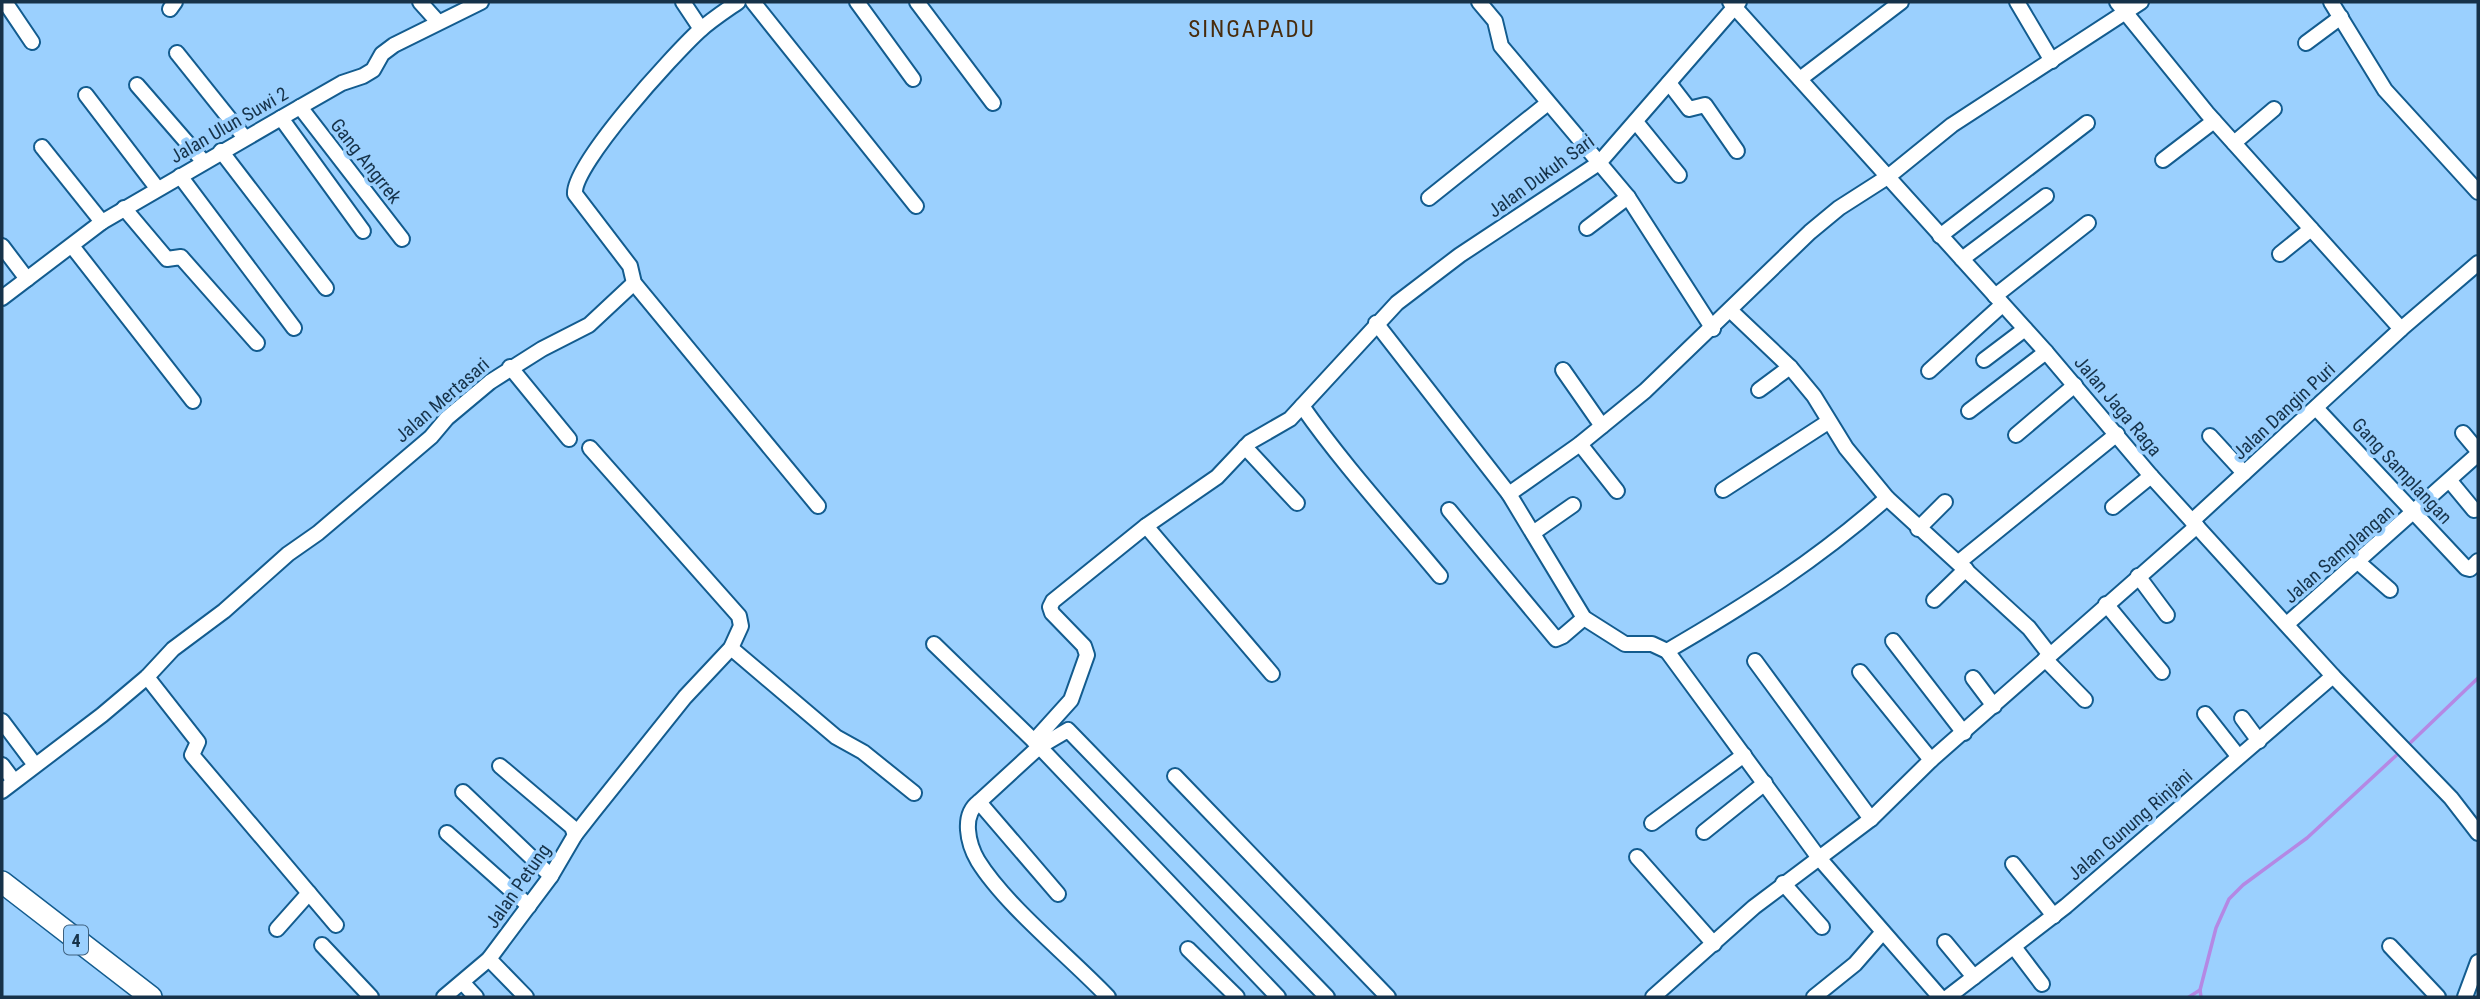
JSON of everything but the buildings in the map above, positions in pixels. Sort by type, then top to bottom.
[{"type":"highway","name":"4","points":[[2,882],[151,997]]},
{"type":"street","points":[[5,2],[32,42]]},
{"type":"street","points":[[420,2],[438,22]]},
{"type":"street","points":[[683,2],[701,29]]},
{"type":"street","points":[[738,2],[701,29],[609,132],[576,183],[576,198],[624,257],[634,282],[818,506]]},
{"type":"street","points":[[753,2],[916,206]]},
{"type":"street","points":[[857,2],[913,79]]},
{"type":"street","points":[[917,2],[993,103]]},
{"type":"street","points":[[1479,2],[1495,21],[1500,46],[1628,197],[1713,329]]},
{"type":"street","points":[[1800,79],[1901,2]]},
{"type":"street","points":[[2017,2],[2052,61]]},
{"type":"street","points":[[1509,494],[1602,426],[1713,329],[1810,232],[1839,208],[1889,176],[1952,125],[2052,61],[2122,7],[2141,2]]},
{"type":"street","points":[[2330,2],[2385,90],[2478,192]]},
{"type":"street","name":"Jalan Ulun Suwi 2","points":[[2,298],[124,208],[342,83],[363,76],[373,70],[387,49],[475,3]]},
{"type":"street","name":"Jalan Jaga Raga","points":[[1734,3],[2046,352],[2151,476],[2478,832]]},
{"type":"street","name":"Jalan Dukuh Sari","points":[[1036,744],[1071,700],[1087,655],[1084,646],[1052,613],[1051,604],[1146,526],[1217,477],[1245,447],[1290,419],[1397,303],[1460,256],[1599,163],[1734,3]]},
{"type":"street","points":[[2122,7],[2214,121],[2401,329]]},
{"type":"street","points":[[2305,43],[2341,18]]},
{"type":"street","points":[[177,53],[245,138]]},
{"type":"street","points":[[1669,83],[1689,109],[1705,106],[1737,151]]},
{"type":"street","points":[[137,85],[202,161]]},
{"type":"street","points":[[86,95],[157,188]]},
{"type":"street","points":[[1429,198],[1548,103]]},
{"type":"street","name":"Gang Angrrek","points":[[300,107],[402,239]]},
{"type":"street","points":[[2234,143],[2274,109]]},
{"type":"street","points":[[281,118],[363,231]]},
{"type":"street","points":[[2163,160],[2214,121]]},
{"type":"street","points":[[1636,122],[1679,174]]},
{"type":"street","points":[[1940,236],[2087,123]]},
{"type":"street","points":[[42,147],[102,222]]},
{"type":"street","points":[[221,151],[326,288]]},
{"type":"street","points":[[180,176],[294,328]]},
{"type":"street","points":[[1962,259],[2046,196]]},
{"type":"street","points":[[1587,228],[1628,197]]},
{"type":"street","points":[[124,208],[167,259],[181,257],[257,343]]},
{"type":"street","points":[[1929,371],[1998,300],[2088,223]]},
{"type":"street","points":[[2280,254],[2311,229]]},
{"type":"street","points":[[2,246],[27,279]]},
{"type":"street","points":[[72,246],[193,401]]},
{"type":"street","name":"Jalan Dangin Puri","points":[[1653,997],[1783,883],[1871,819],[1931,760],[2138,576],[2244,473],[2401,329],[2478,263]]},
{"type":"street","name":"Jalan Mertasari","points":[[2,791],[147,677],[173,649],[224,611],[288,554],[431,437],[452,413],[510,367],[589,325],[634,282]]},
{"type":"street","points":[[1731,311],[1790,367],[1814,396],[1828,422],[1887,498],[2029,628],[2048,657],[2085,700]]},
{"type":"street","points":[[1376,323],[1509,494],[1584,618],[1625,644],[1652,644],[1667,651],[1819,858],[1940,997]]},
{"type":"street","points":[[1984,360],[2025,330]]},
{"type":"street","points":[[1969,411],[2046,352]]},
{"type":"street","points":[[510,367],[569,439]]},
{"type":"street","points":[[1759,390],[1790,367]]},
{"type":"street","points":[[1563,370],[1602,426]]},
{"type":"street","points":[[2016,435],[2075,385]]},
{"type":"street","points":[[1302,406],[1345,467],[1376,498],[1440,576]]},
{"type":"street","name":"Gang Samplangan","points":[[2316,408],[2459,561],[2468,569],[2478,561]]},
{"type":"street","points":[[1723,490],[1828,422]]},
{"type":"street","points":[[2463,433],[2478,453]]},
{"type":"street","points":[[1934,600],[1962,566],[2117,434]]},
{"type":"street","points":[[2210,436],[2244,473]]},
{"type":"street","points":[[1580,443],[1617,491]]},
{"type":"street","points":[[1245,447],[1297,503]]},
{"type":"street","points":[[575,835],[685,697],[731,648],[741,625],[739,615],[590,448]]},
{"type":"street","name":"Jalan Samplangan","points":[[2287,624],[2416,513],[2478,453]]},
{"type":"street","points":[[2113,507],[2151,476]]},
{"type":"street","points":[[2450,481],[2474,510]]},
{"type":"street","points":[[1667,651],[1765,593],[1847,533],[1887,498]]},
{"type":"street","points":[[1918,529],[1945,502]]},
{"type":"street","points":[[1534,533],[1573,505]]},
{"type":"street","points":[[1449,510],[1556,639],[1584,618]]},
{"type":"street","points":[[1146,526],[1272,674]]},
{"type":"street","points":[[2358,562],[2390,590]]},
{"type":"street","points":[[2138,576],[2167,615]]},
{"type":"street","points":[[2106,604],[2162,672]]},
{"type":"street","points":[[1894,641],[1964,733]]},
{"type":"street","points":[[934,644],[1036,744],[1278,997]]},
{"type":"street","points":[[731,648],[836,737],[863,752],[914,793]]},
{"type":"street","points":[[1755,661],[1871,819]]},
{"type":"street","points":[[1860,672],[1931,760]]},
{"type":"street","name":"Jalan Gunung Rinjani","points":[[1948,997],[2054,916],[2333,676]]},
{"type":"street","points":[[147,677],[198,742],[192,755],[336,925]]},
{"type":"street","points":[[1973,678],[1994,706]]},
{"type":"street","points":[[2205,714],[2238,756]]},
{"type":"street","points":[[2242,718],[2259,741]]},
{"type":"street","points":[[2,721],[35,765]]},
{"type":"street","points":[[1108,997],[1018,907],[978,861],[968,830],[970,811],[1036,744],[1064,731],[1072,732],[1327,997]]},
{"type":"street","points":[[1652,823],[1744,754]]},
{"type":"street","points":[[2,765],[14,781]]},
{"type":"street","name":"Jalan Petung","points":[[444,997],[489,959],[551,876],[575,835],[572,827],[500,766]]},
{"type":"street","points":[[1175,776],[1388,997]]},
{"type":"street","points":[[1703,832],[1765,783]]},
{"type":"street","points":[[463,792],[551,876]]},
{"type":"street","points":[[979,802],[1058,894]]},
{"type":"street","points":[[447,833],[529,906]]},
{"type":"street","points":[[1637,857],[1714,944]]},
{"type":"street","points":[[2013,864],[2054,916]]},
{"type":"street","points":[[1783,883],[1822,927]]},
{"type":"street","points":[[277,929],[309,893]]},
{"type":"street","points":[[1814,997],[1854,964],[1882,933]]},
{"type":"street","points":[[1945,942],[1974,977]]},
{"type":"street","points":[[322,945],[371,997]]},
{"type":"street","points":[[2390,946],[2438,997]]},
{"type":"street","points":[[2014,947],[2042,984]]},
{"type":"street","points":[[1188,949],[1237,997]]},
{"type":"street","points":[[489,959],[526,997]]},
{"type":"street","points":[[2465,997],[2478,962]]},
{"type":"street","points":[[463,983],[476,997]]},
{"type":"waterway","points":[[2407,746],[2478,678]]},
{"type":"waterway","points":[[2201,997],[2200,990],[2216,928],[2229,899],[2243,885],[2307,838],[2401,751]]},
{"type":"waterway","points":[[2189,997],[2200,990]]},
{"type":"district","name":"SINGAPADU","points":[[1252,29]]}]
